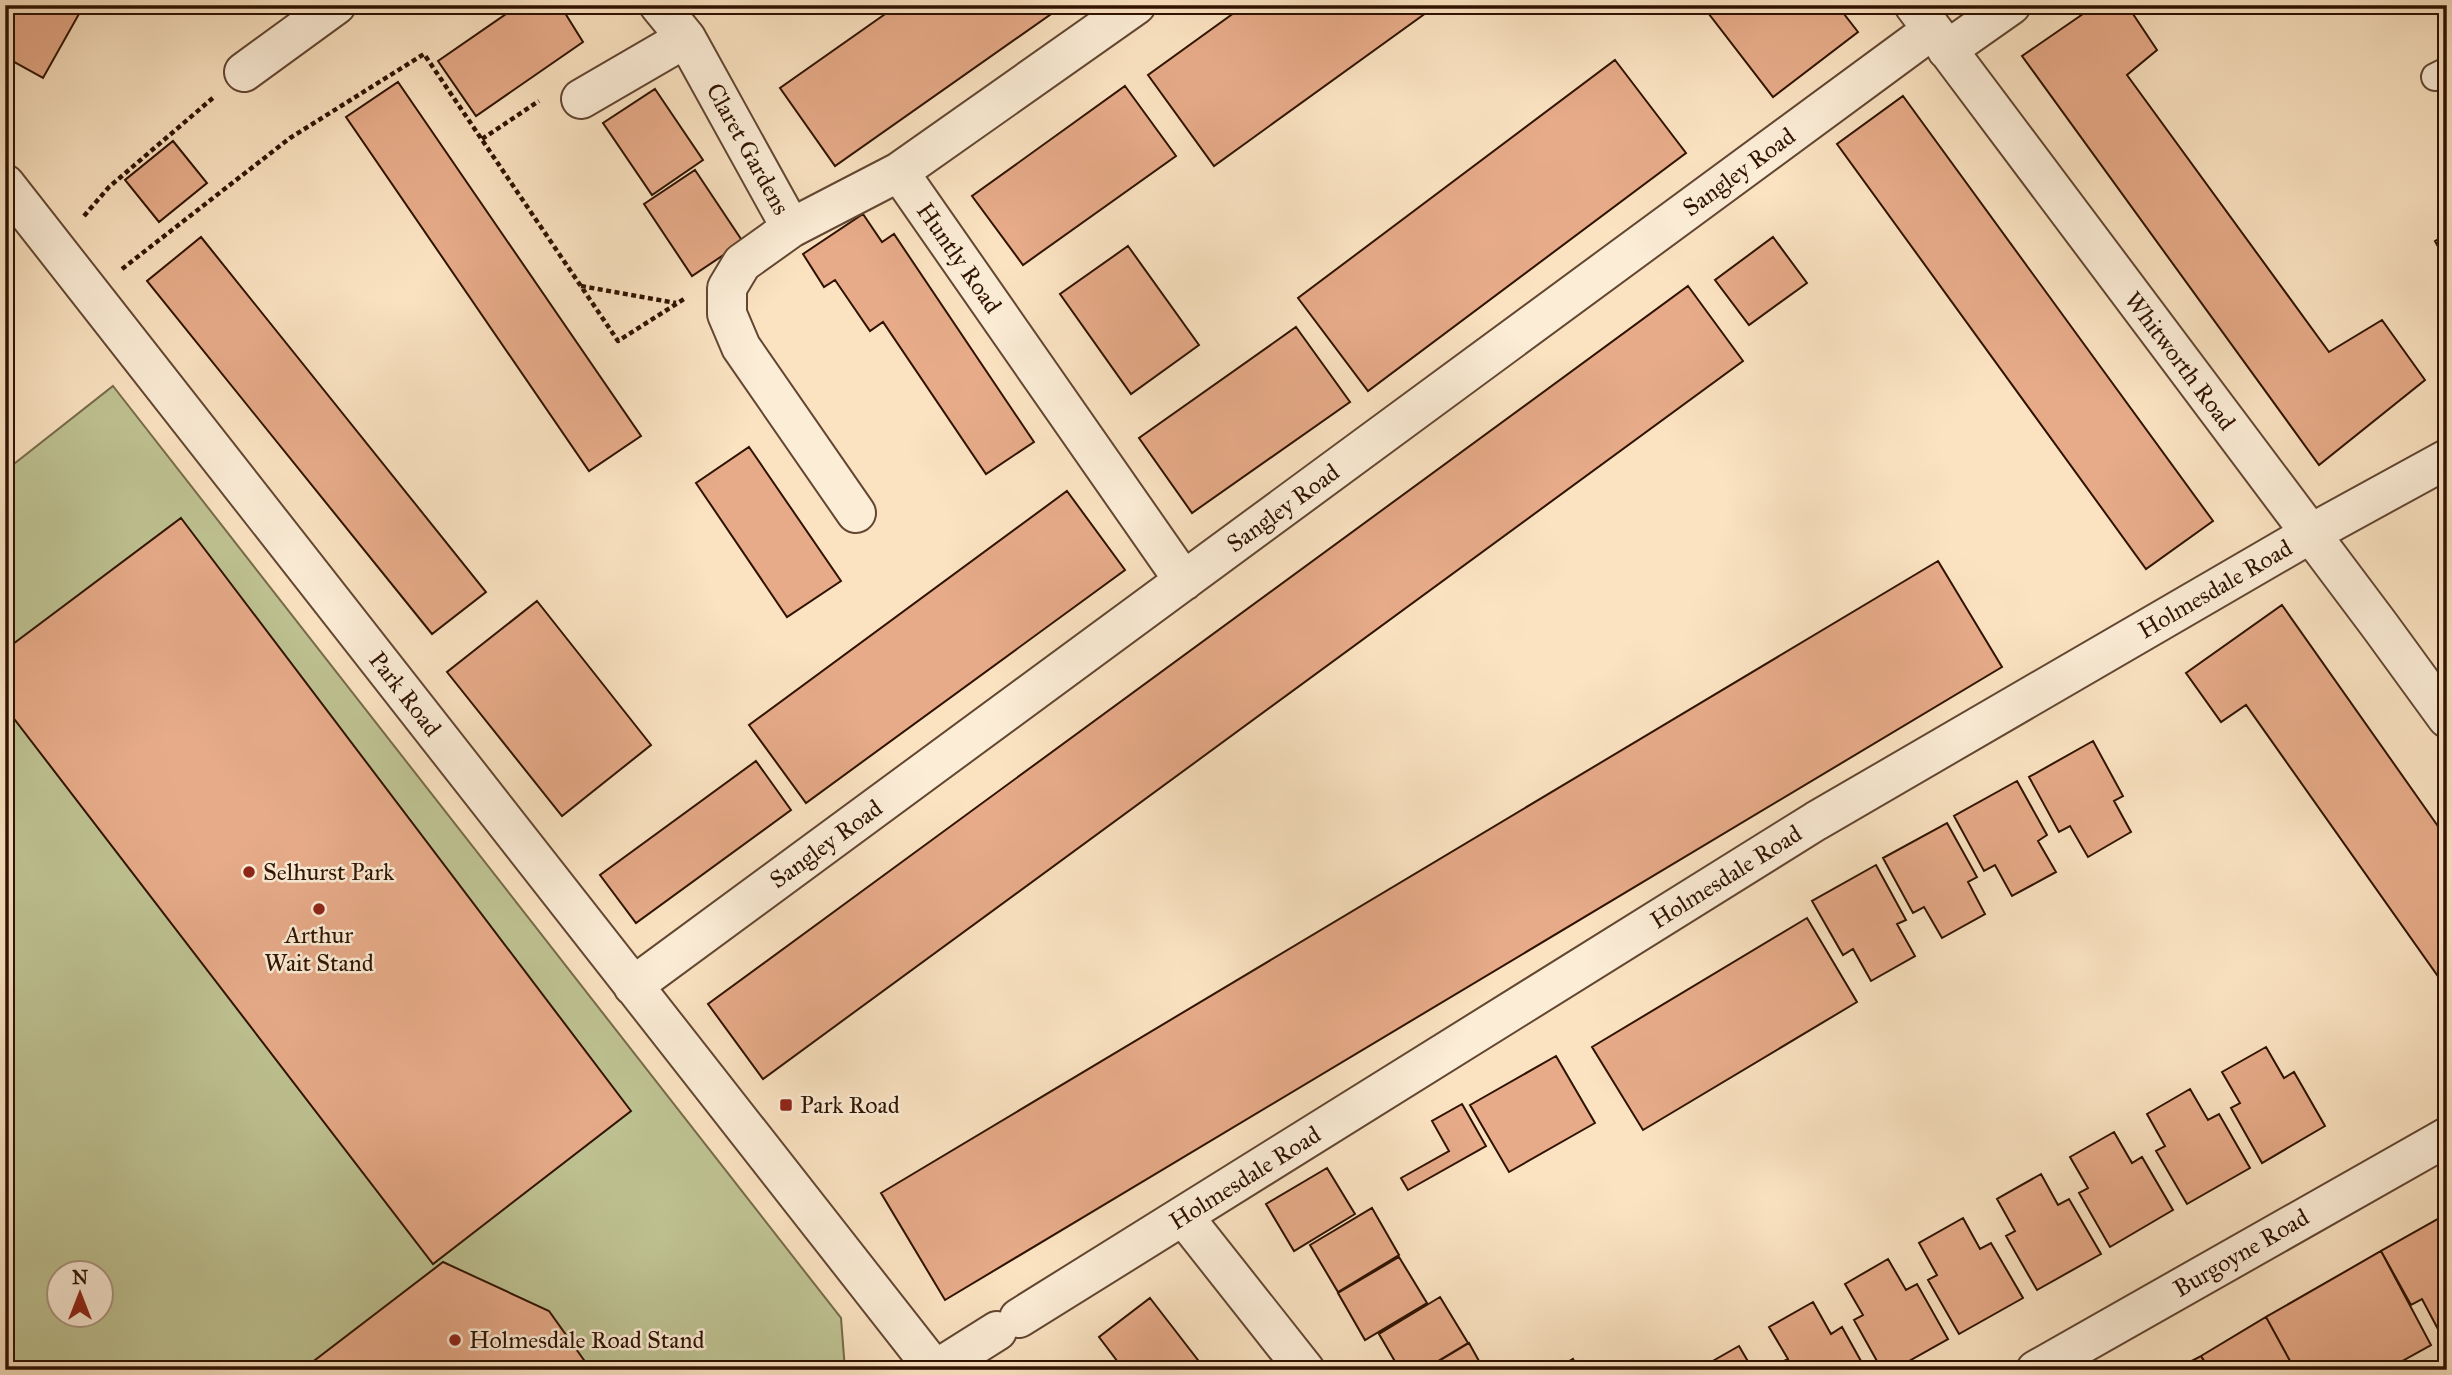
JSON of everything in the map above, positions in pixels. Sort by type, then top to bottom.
[{"type":"street","points":[[244,72],[336,5]]},
{"type":"street","name":"Claret Gardens","points":[[659,5],[686,38],[791,228],[899,172]]},
{"type":"street","points":[[899,172],[1136,5]]},
{"type":"street","name":"Sangley Road","points":[[633,986],[1931,28],[2011,5]]},
{"type":"street","name":"Whitworth Road","points":[[1931,28],[2447,718]]},
{"type":"street","points":[[581,99],[686,38]]},
{"type":"street","name":"Huntly Road","points":[[899,172],[1184,581]]},
{"type":"street","name":"Park Road","points":[[5,184],[935,1370]]},
{"type":"street","points":[[791,228],[742,263],[727,288],[727,314],[741,347],[856,513]]},
{"type":"street","name":"Holmesdale Road","points":[[935,1370],[1816,821],[2310,534],[2447,458]]},
{"type":"street","name":"Burgoyne Road","points":[[2036,1370],[2447,1137]]},
{"type":"street","points":[[1184,1217],[1305,1370]]},
{"type":"path","points":[[91,293],[289,138],[425,54],[618,341],[688,297]]},
{"type":"path","points":[[55,248],[109,187],[244,72]]},
{"type":"path","points":[[482,139],[548,95],[558,115],[581,99]]},
{"type":"path","points":[[580,286],[677,303]]},
{"type":"green space","name":"Selhurst Park","points":[[113,386],[841,1318],[845,1370],[5,1370],[5,471]]},
{"type":"building","points":[[5,5],[84,5],[43,78],[5,57]]},
{"type":"building","points":[[519,5],[560,5],[583,42],[476,116],[438,61]]},
{"type":"building","points":[[898,5],[1064,5],[835,166],[780,88]]},
{"type":"building","points":[[1245,5],[1437,5],[1214,166],[1148,75]]},
{"type":"building","points":[[1702,5],[1837,5],[1858,32],[1773,97]]},
{"type":"building","points":[[2096,5],[2127,5],[2157,50],[2127,75],[2329,352],[2382,320],[2425,380],[2319,465],[2022,56]]},
{"type":"building","points":[[1615,60],[1686,153],[1368,391],[1298,298]]},
{"type":"building","points":[[398,82],[641,436],[589,471],[346,117]]},
{"type":"building","points":[[1125,86],[1176,156],[1023,265],[972,196]]},
{"type":"building","points":[[655,89],[703,160],[652,195],[603,123]]},
{"type":"building","points":[[1903,96],[2213,521],[2146,569],[1837,144]]},
{"type":"building","points":[[173,141],[207,183],[159,222],[125,180]]},
{"type":"building","points":[[695,170],[743,242],[692,276],[644,204]]},
{"type":"building","points":[[863,214],[882,242],[894,234],[1034,442],[986,474],[883,322],[870,331],[835,280],[824,287],[803,254]]},
{"type":"building","points":[[2447,234],[2447,263],[2435,241]]},
{"type":"building","points":[[201,237],[486,592],[432,634],[147,281]]},
{"type":"building","points":[[1773,237],[1807,283],[1749,325],[1715,280]]},
{"type":"building","points":[[1128,246],[1199,345],[1131,394],[1060,294]]},
{"type":"building","points":[[1688,286],[1743,361],[763,1079],[708,1004]]},
{"type":"building","points":[[1296,327],[1350,402],[1192,513],[1139,438]]},
{"type":"building","points":[[749,447],[841,581],[787,617],[696,483]]},
{"type":"building","points":[[1067,491],[1125,570],[806,803],[749,725]]},
{"type":"building","name":"Arthur Wait Stand","points":[[181,518],[631,1111],[433,1264],[5,707],[5,650]]},
{"type":"building","points":[[1938,561],[2002,667],[945,1300],[881,1193]]},
{"type":"building","points":[[537,601],[651,745],[562,816],[447,672]]},
{"type":"building","points":[[2282,605],[2447,839],[2447,989],[2246,705],[2221,722],[2186,673]]},
{"type":"building","points":[[2093,741],[2123,796],[2114,801],[2131,832],[2088,857],[2070,826],[2059,832],[2029,777]]},
{"type":"building","points":[[756,761],[791,810],[636,923],[600,875]]},
{"type":"building","points":[[2017,781],[2047,835],[2038,841],[2056,872],[2012,896],[1995,865],[1984,871],[1954,816]]},
{"type":"building","points":[[1947,823],[1977,877],[1968,882],[1985,914],[1942,938],[1924,907],[1913,913],[1883,858]]},
{"type":"building","points":[[1876,865],[1906,920],[1897,924],[1915,956],[1871,981],[1853,949],[1843,955],[1812,901]]},
{"type":"building","points":[[1807,918],[1857,1002],[1643,1130],[1592,1047]]},
{"type":"building","points":[[2266,1047],[2284,1078],[2294,1072],[2325,1126],[2262,1163],[2231,1108],[2240,1103],[2222,1072]]},
{"type":"building","points":[[1556,1056],[1595,1123],[1509,1172],[1470,1105]]},
{"type":"building","points":[[2190,1089],[2208,1120],[2219,1114],[2250,1168],[2187,1204],[2156,1151],[2165,1146],[2147,1114]]},
{"type":"building","points":[[1462,1104],[1486,1146],[1408,1190],[1401,1178],[1449,1151],[1432,1121]]},
{"type":"building","points":[[2114,1132],[2132,1163],[2142,1157],[2173,1210],[2110,1247],[2079,1193],[2088,1188],[2070,1157]]},
{"type":"building","points":[[1327,1168],[1355,1214],[1294,1251],[1266,1204]]},
{"type":"building","points":[[2041,1174],[2058,1205],[2069,1199],[2101,1254],[2037,1290],[2006,1236],[2015,1231],[1997,1199]]},
{"type":"building","points":[[1372,1208],[1399,1255],[1338,1292],[1310,1245]]},
{"type":"building","points":[[2445,1215],[2447,1326],[2439,1331],[2422,1299],[2411,1305],[2381,1251]]},
{"type":"building","points":[[1963,1218],[1980,1249],[1991,1243],[2023,1298],[1959,1334],[1928,1280],[1937,1275],[1919,1243]]},
{"type":"building","points":[[2381,1251],[2431,1345],[2386,1370],[2295,1370],[2266,1317]]},
{"type":"building","points":[[1399,1257],[1427,1303],[1365,1340],[1338,1293]]},
{"type":"building","points":[[1888,1259],[1906,1290],[1917,1284],[1948,1339],[1893,1370],[1882,1370],[1854,1320],[1863,1315],[1845,1284]]},
{"type":"building","name":"Holmesdale Road Stand","points":[[443,1262],[549,1311],[591,1370],[302,1370]]},
{"type":"building","points":[[1440,1297],[1468,1343],[1423,1370],[1400,1370],[1379,1334]]},
{"type":"building","points":[[1150,1298],[1201,1364],[1192,1370],[1124,1370],[1099,1337]]},
{"type":"building","points":[[1813,1302],[1831,1334],[1842,1327],[1866,1370],[1782,1370],[1778,1364],[1788,1359],[1769,1327]]},
{"type":"building","points":[[2266,1317],[2295,1370],[2210,1370],[2201,1356]]},
{"type":"building","points":[[1469,1343],[1484,1370],[1424,1370]]},
{"type":"building","points":[[1739,1346],[1753,1370],[1697,1370]]},
{"type":"building","points":[[2201,1356],[2209,1370],[2174,1370]]},
{"type":"building","points":[[1573,1359],[1579,1370],[1554,1370]]},
{"type":"place","name":"Selhurst Park","points":[[249,872]]},
{"type":"place","name":"Arthur Wait Stand","points":[[319,909]]},
{"type":"place","name":"Park Road","points":[[786,1105]]},
{"type":"place","name":"Holmesdale Road Stand","points":[[455,1340]]}]
